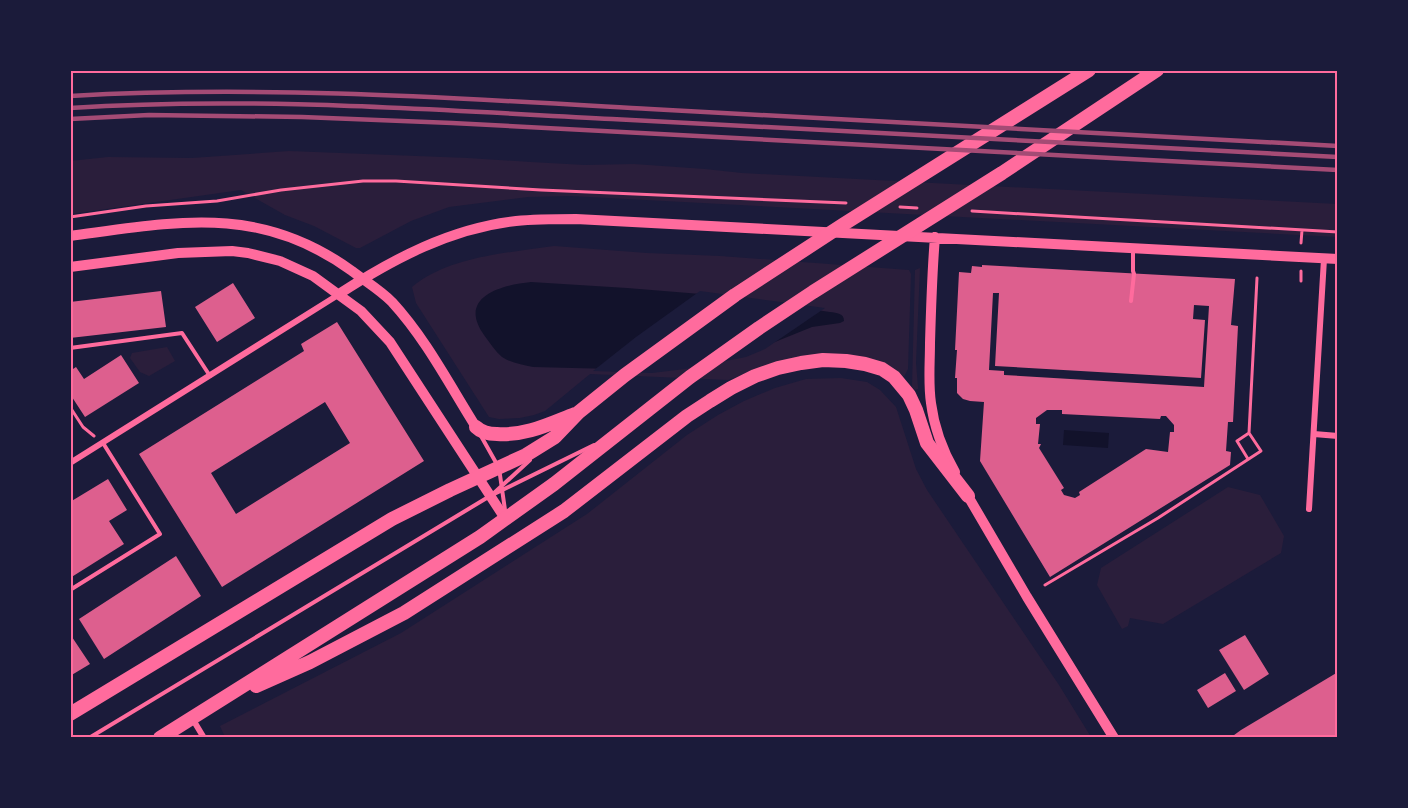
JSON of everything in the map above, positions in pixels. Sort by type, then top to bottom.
[{"type":"highway","points":[[70,714],[392,519],[526,455],[555,437],[579,412],[625,375],[790,258],[1089,70]]},
{"type":"highway","points":[[160,738],[506,520],[690,378],[813,291],[1002,173],[1157,70]]},
{"type":"highway","points":[[210,706],[310,662],[404,613],[564,511],[687,416],[731,388],[778,368],[823,360],[846,361],[882,369],[894,377],[909,395],[927,443],[968,496]]},
{"type":"highway","points":[[476,427],[488,434],[519,434],[534,431],[579,412]]},
{"type":"street","points":[[70,463],[363,279],[413,251],[489,225],[516,221],[576,219],[1338,259]]},
{"type":"street","points":[[70,236],[187,222],[208,222],[248,225],[306,243],[338,261],[385,295],[410,324],[430,353],[476,427]]},
{"type":"street","points":[[935,237],[929,387],[936,427],[946,453],[968,496],[1114,738]]},
{"type":"street","points":[[70,267],[178,253],[232,251],[280,261],[313,276],[361,311],[390,342],[506,520]]},
{"type":"street","points":[[1309,508],[1324,259]]},
{"type":"street","points":[[1314,434],[1338,436]]},
{"type":"street","points":[[192,718],[204,738]]},
{"type":"lane","points":[[1131,301],[1134,274],[1133,248]]},
{"type":"lane","points":[[70,348],[182,333],[210,376]]},
{"type":"lane","points":[[476,427],[499,468],[506,520]]},
{"type":"lane","points":[[89,738],[502,488],[622,431]]},
{"type":"lane","points":[[502,488],[555,437]]},
{"type":"lane","points":[[70,590],[160,534],[103,443]]},
{"type":"path","points":[[70,217],[146,206],[217,201],[345,182],[396,181],[541,190],[847,203]]},
{"type":"path","points":[[890,206],[923,208]]},
{"type":"path","points":[[970,211],[1338,232]]},
{"type":"path","points":[[1045,585],[1158,518],[1261,451],[1249,433],[1257,278]]},
{"type":"path","points":[[70,408],[83,427],[103,443]]},
{"type":"path","points":[[1248,459],[1237,441],[1249,433]]},
{"type":"shaded area","points":[[289,151],[585,165],[634,164],[742,173],[1337,204],[1337,237],[570,196],[528,197],[449,207],[411,221],[356,248],[314,226],[285,215],[241,190],[71,214],[70,161],[108,157],[192,158]]},
{"type":"shaded area","points":[[554,246],[909,270],[911,274],[908,369],[904,377],[881,362],[841,354],[815,355],[763,367],[728,380],[590,374],[545,411],[520,418],[489,417],[416,303],[412,287],[443,268],[461,262]]},
{"type":"shaded area","points":[[920,268],[916,363],[918,389],[915,390],[912,387],[915,270]]},
{"type":"shaded area","points":[[531,282],[713,295],[835,313],[841,315],[844,321],[812,327],[745,354],[652,370],[533,367],[513,362],[499,355],[477,322],[476,311],[479,302],[486,295],[507,286]]},
{"type":"shaded area","points":[[167,347],[175,361],[149,376],[140,372],[130,358],[132,353]]},
{"type":"shaded area","points":[[841,378],[867,382],[880,390],[896,407],[916,469],[927,490],[1059,685],[1091,737],[225,737],[220,726],[401,633],[587,514],[687,435],[718,415],[775,388],[806,379]]},
{"type":"shaded area","points":[[1064,430],[1109,433],[1108,448],[1063,445]]},
{"type":"shaded area","points":[[1228,487],[1260,495],[1284,536],[1281,553],[1163,624],[1130,618],[1128,626],[1122,629],[1097,585],[1101,568]]},
{"type":"pier","points":[[700,291],[825,308],[765,349],[746,357],[652,373],[593,371],[636,337]]},
{"type":"building","points":[[982,265],[1235,279],[1231,325],[1238,326],[1233,422],[1228,422],[1226,451],[1231,452],[1230,465],[1050,577],[980,461],[984,402],[963,399],[957,393],[957,378],[955,378],[957,350],[955,350],[959,272],[971,273],[972,266],[982,267]],"holes":[[[993,293],[999,293],[995,366],[1201,378],[1205,320],[1193,319],[1194,305],[1209,306],[1204,387],[1004,375],[1004,371],[989,370]],[[1047,410],[1062,410],[1062,414],[1160,419],[1161,416],[1166,416],[1174,425],[1174,432],[1170,432],[1168,452],[1146,449],[1079,492],[1080,495],[1075,498],[1064,495],[1061,490],[1064,488],[1039,448],[1041,444],[1038,444],[1040,424],[1036,424],[1036,418]]]},
{"type":"building","points":[[233,283],[255,318],[217,342],[195,307]]},
{"type":"building","points":[[161,291],[166,327],[70,338],[70,302]]},
{"type":"building","points":[[337,322],[424,461],[222,587],[139,454],[304,351],[301,344]],"holes":[[[325,402],[350,443],[236,514],[211,473]]]},
{"type":"building","points":[[121,355],[139,383],[85,417],[70,394],[70,371],[76,367],[84,379]]},
{"type":"building","points":[[108,479],[127,510],[109,521],[124,544],[70,578],[70,502]]},
{"type":"building","points":[[176,556],[201,596],[104,659],[79,619]]},
{"type":"building","points":[[70,634],[90,664],[70,676]]},
{"type":"building","points":[[1245,635],[1269,674],[1244,690],[1219,650]]},
{"type":"building","points":[[1338,672],[1338,738],[1230,738],[1241,730]]},
{"type":"building","points":[[1225,673],[1236,691],[1208,708],[1197,690]]},
{"type":"railway","points":[[70,96],[215,92],[360,94],[1338,146]]},
{"type":"railway","points":[[70,108],[206,103],[341,106],[1338,157]]},
{"type":"railway","points":[[70,119],[149,115],[302,117],[452,123],[1338,170]]}]
